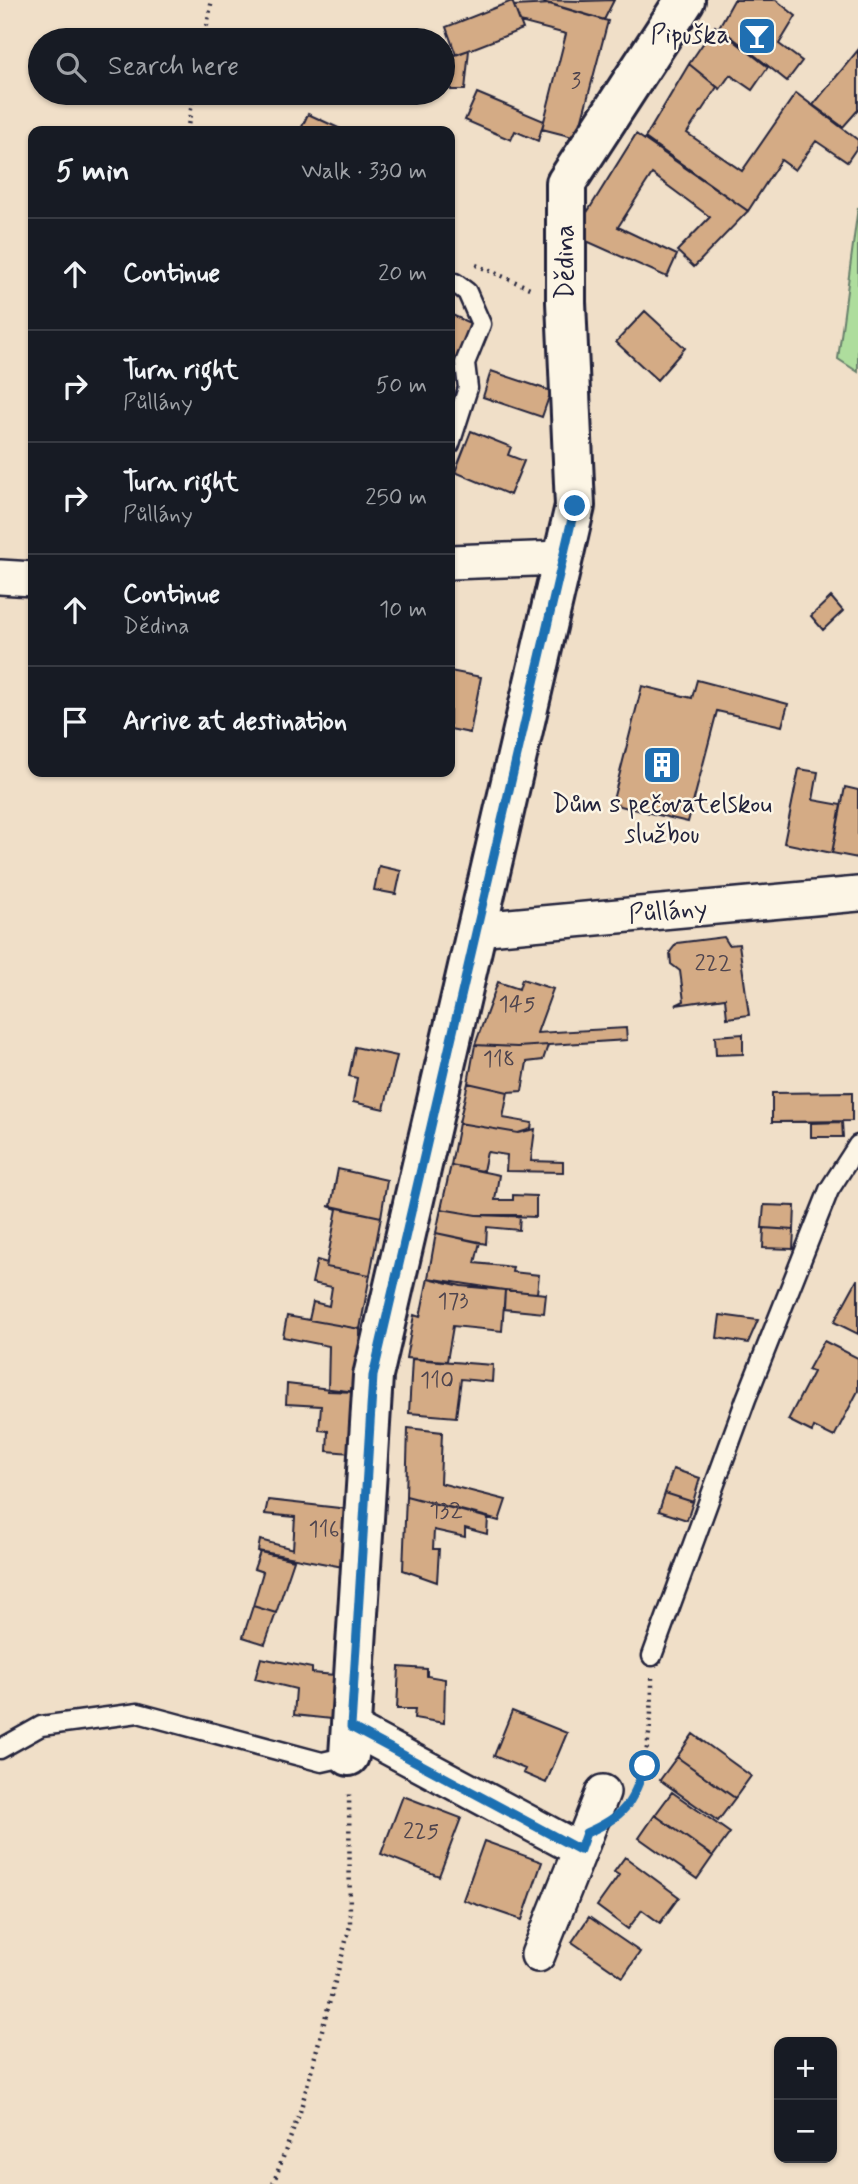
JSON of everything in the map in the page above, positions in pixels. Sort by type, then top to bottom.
[{"type":"street","name":"Dědina","points":[[562,558],[575,506],[566,302],[566,183],[685,0]]},
{"type":"street","points":[[455,562],[562,558],[373,1376],[350,1742],[580,1850]]},
{"type":"street","points":[[0,577],[28,579]]},
{"type":"street","name":"Půllány","points":[[477,929],[858,894]]},
{"type":"street","points":[[538,1955],[580,1850],[618,1796]]},
{"type":"lane","points":[[455,284],[467,292],[481,324],[465,363],[468,388],[455,428]]},
{"type":"lane","points":[[652,1656],[746,1399],[829,1190],[858,1145]]},
{"type":"lane","points":[[0,1749],[41,1726],[138,1713],[322,1762],[350,1742]]},
{"type":"path","points":[[206,28],[212,0]]},
{"type":"path","points":[[188,126],[192,105]]},
{"type":"path","points":[[484,268],[527,288]]},
{"type":"path","points":[[618,1796],[645,1766],[652,1721],[652,1656]]},
{"type":"path","points":[[273,2184],[300,2112],[350,1926],[350,1742]]},
{"type":"green space","points":[[858,207],[858,372],[838,359]]},
{"type":"building","points":[[536,0],[583,1],[614,0],[604,20]]},
{"type":"building","name":"Pipuška","points":[[734,0],[776,0],[796,16],[779,44],[802,61],[787,81],[719,27]]},
{"type":"building","points":[[512,1],[523,29],[456,55],[455,28],[446,27]]},
{"type":"building","points":[[551,4],[608,21],[577,138],[542,129],[566,34],[520,22],[514,6]]},
{"type":"building","points":[[715,26],[768,67],[752,90],[730,75],[720,89],[689,64]]},
{"type":"building","points":[[469,50],[465,90],[455,90],[455,55]]},
{"type":"building","points":[[858,50],[858,110],[843,127],[813,105]]},
{"type":"building","points":[[689,64],[717,87],[687,133],[742,171],[796,93],[858,140],[858,146],[847,162],[816,141],[795,170],[781,160],[748,211],[645,138]]},
{"type":"building","points":[[477,93],[544,121],[538,141],[515,131],[511,140],[465,120]]},
{"type":"building","points":[[308,114],[334,126],[302,126]]},
{"type":"building","points":[[636,134],[748,211],[694,267],[677,251],[710,217],[652,174],[618,227],[677,255],[667,277],[573,235]]},
{"type":"building","points":[[645,311],[685,348],[657,380],[616,342]]},
{"type":"building","points":[[455,316],[472,324],[455,373]]},
{"type":"building","points":[[491,371],[551,391],[542,417],[483,397]]},
{"type":"building","points":[[471,431],[511,447],[508,455],[524,461],[510,495],[455,472]]},
{"type":"building","points":[[831,597],[843,611],[823,630],[811,616]]},
{"type":"building","points":[[455,672],[481,677],[470,733],[455,730]]},
{"type":"building","name":"Dům s pečovatelskou službou","points":[[697,680],[788,704],[782,726],[717,711],[688,822],[612,804],[642,686],[692,698]]},
{"type":"building","points":[[799,769],[818,772],[813,800],[841,805],[832,853],[784,843]]},
{"type":"building","points":[[845,787],[858,790],[858,858],[832,853]]},
{"type":"building","points":[[379,866],[401,871],[396,894],[374,890]]},
{"type":"building","points":[[724,937],[729,945],[739,944],[749,1015],[727,1018],[725,998],[676,1005],[684,1001],[680,971],[671,964],[670,952],[677,943]]},
{"type":"building","points":[[522,979],[553,989],[537,1033],[626,1028],[627,1040],[517,1047],[475,1045],[498,982],[519,989]]},
{"type":"building","points":[[743,1034],[743,1054],[716,1055],[715,1036]]},
{"type":"building","points":[[475,1045],[548,1045],[543,1060],[527,1062],[522,1091],[508,1092],[468,1083]]},
{"type":"building","points":[[355,1047],[397,1056],[384,1109],[353,1102],[357,1078],[349,1076]]},
{"type":"building","points":[[468,1083],[508,1092],[503,1118],[532,1123],[531,1129],[518,1133],[459,1123]]},
{"type":"building","points":[[852,1092],[852,1121],[772,1122],[772,1093]]},
{"type":"building","points":[[842,1122],[843,1137],[811,1137],[811,1123]]},
{"type":"building","points":[[459,1123],[518,1133],[535,1129],[531,1161],[563,1162],[563,1172],[506,1171],[507,1155],[487,1152],[483,1171],[451,1165]]},
{"type":"building","points":[[451,1165],[499,1175],[495,1200],[513,1200],[513,1195],[536,1196],[536,1217],[476,1215],[441,1209]]},
{"type":"building","points":[[338,1169],[387,1180],[381,1217],[331,1206]]},
{"type":"building","points":[[764,1205],[795,1206],[794,1230],[762,1228]]},
{"type":"building","points":[[328,1206],[381,1217],[370,1275],[326,1267],[337,1209]]},
{"type":"building","points":[[441,1209],[476,1215],[520,1215],[519,1230],[487,1227],[486,1244],[436,1233]]},
{"type":"building","points":[[764,1228],[794,1230],[793,1249],[763,1248]]},
{"type":"building","points":[[436,1233],[480,1242],[475,1263],[513,1267],[512,1272],[539,1275],[537,1293],[461,1286],[428,1278]]},
{"type":"building","points":[[317,1260],[327,1263],[326,1267],[370,1275],[360,1329],[309,1320],[313,1302],[329,1306],[332,1287],[312,1283]]},
{"type":"building","points":[[428,1278],[505,1290],[502,1331],[453,1326],[447,1361],[406,1358],[414,1315],[420,1317]]},
{"type":"building","points":[[858,1280],[858,1334],[834,1322]]},
{"type":"building","points":[[505,1290],[546,1294],[544,1313],[504,1309]]},
{"type":"building","points":[[720,1315],[758,1320],[748,1343],[717,1338]]},
{"type":"building","points":[[287,1316],[360,1329],[356,1392],[328,1391],[329,1346],[283,1337]]},
{"type":"building","points":[[824,1341],[858,1358],[858,1391],[834,1437],[814,1427],[812,1432],[788,1420],[813,1372],[808,1370]]},
{"type":"building","points":[[412,1359],[493,1365],[492,1382],[461,1379],[456,1417],[409,1413]]},
{"type":"building","points":[[287,1384],[356,1392],[351,1453],[327,1451],[328,1431],[319,1430],[321,1406],[286,1404]]},
{"type":"building","points":[[408,1428],[442,1432],[440,1483],[506,1500],[499,1521],[406,1496]]},
{"type":"building","points":[[673,1469],[700,1478],[693,1502],[665,1493]]},
{"type":"building","points":[[665,1493],[693,1502],[687,1520],[659,1511]]},
{"type":"building","points":[[406,1496],[488,1517],[487,1534],[465,1528],[465,1537],[434,1530],[433,1549],[439,1549],[437,1582],[403,1570]]},
{"type":"building","points":[[268,1500],[348,1509],[343,1567],[258,1551],[260,1540],[293,1549],[295,1517],[265,1514]]},
{"type":"building","points":[[260,1552],[294,1560],[276,1613],[253,1606],[263,1572],[254,1569]]},
{"type":"building","points":[[253,1606],[276,1613],[265,1644],[243,1637]]},
{"type":"building","points":[[261,1658],[312,1668],[312,1673],[335,1675],[331,1719],[294,1715],[296,1689],[255,1679]]},
{"type":"building","points":[[399,1667],[427,1669],[427,1676],[445,1679],[444,1723],[414,1718],[415,1709],[397,1709]]},
{"type":"building","points":[[512,1711],[567,1733],[546,1783],[523,1773],[525,1769],[494,1756]]},
{"type":"building","points":[[693,1734],[751,1776],[735,1798],[677,1757]]},
{"type":"building","points":[[677,1757],[735,1798],[718,1821],[660,1780]]},
{"type":"building","points":[[672,1792],[730,1833],[713,1856],[655,1815]]},
{"type":"building","points":[[403,1796],[461,1818],[439,1876],[381,1854]]},
{"type":"building","points":[[655,1815],[713,1856],[697,1879],[639,1838]]},
{"type":"building","points":[[484,1841],[542,1862],[522,1920],[463,1900]]},
{"type":"building","points":[[625,1857],[679,1897],[660,1923],[642,1910],[628,1929],[597,1906],[619,1875],[614,1872]]},
{"type":"building","points":[[589,1917],[640,1952],[623,1977],[572,1942]]},
{"type":"place","name":"Pipuška","points":[[757,36]]},
{"type":"place","name":"Dům s pečovatelskou službou","points":[[662,765]]},
{"type":"route","points":[[575,506],[373,1376],[351,1727],[580,1850],[586,1833],[614,1821],[633,1800],[645,1766]]}]
